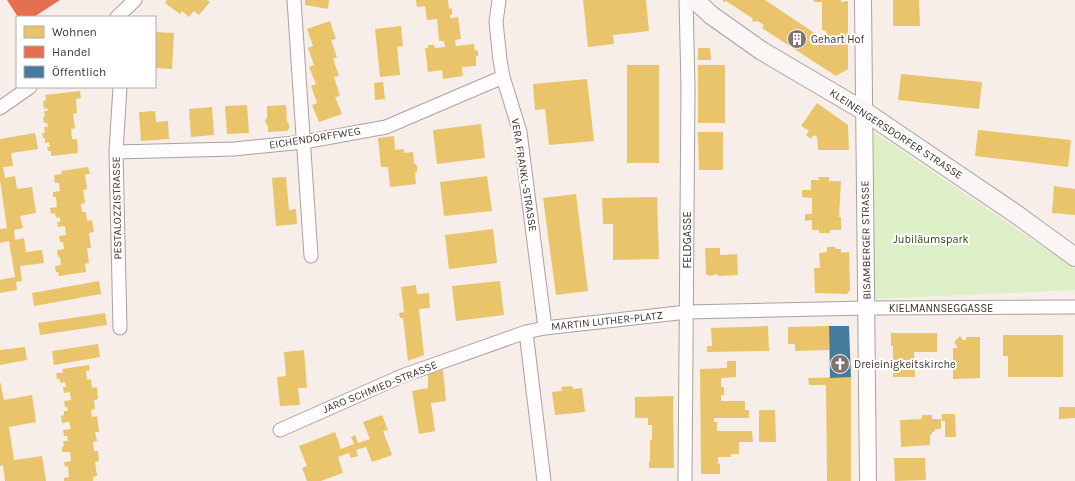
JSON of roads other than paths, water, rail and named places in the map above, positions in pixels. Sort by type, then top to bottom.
[{"type":"main road","name":"KLEINENGERSDORFER STRASSE","points":[[695,0],[762,52],[864,111],[1016,214],[1075,257]]},
{"type":"street","points":[[120,16],[134,0]]},
{"type":"street","points":[[294,0],[311,256]]},
{"type":"street","name":"VERA FRANKL-STRASSE","points":[[499,0],[496,22],[500,60],[503,77],[520,132],[545,328]]},
{"type":"street","name":"FELDGASSE","points":[[685,481],[688,87],[686,0]]},
{"type":"street","name":"BISAMBERGER STRASSE","points":[[863,0],[868,481]]},
{"type":"street","name":"EICHENDORFFWEG","points":[[116,152],[234,149],[304,142],[386,127],[503,77]]},
{"type":"street","points":[[0,108],[29,88]]},
{"type":"street","name":"PESTALOZZISTRASSE","points":[[120,88],[116,152],[120,328]]},
{"type":"street","name":"KIELMANNSEGGASSE","points":[[687,312],[866,308],[1075,307]]},
{"type":"street","name":"MARTIN LUTHER-PLATZ","points":[[526,332],[545,328],[687,312]]},
{"type":"street","points":[[526,332],[544,481]]},
{"type":"street","name":"JARO SCHMIED-STRASSE","points":[[280,430],[402,376],[526,332]]},
{"type":"place","name":"Gehart Hof","points":[[797,39]]},
{"type":"place","name":"Dreieinigkeitskirche","points":[[840,364]]},
{"type":"park label","name":"Jubiläumspark","points":[[931,239]]}]
